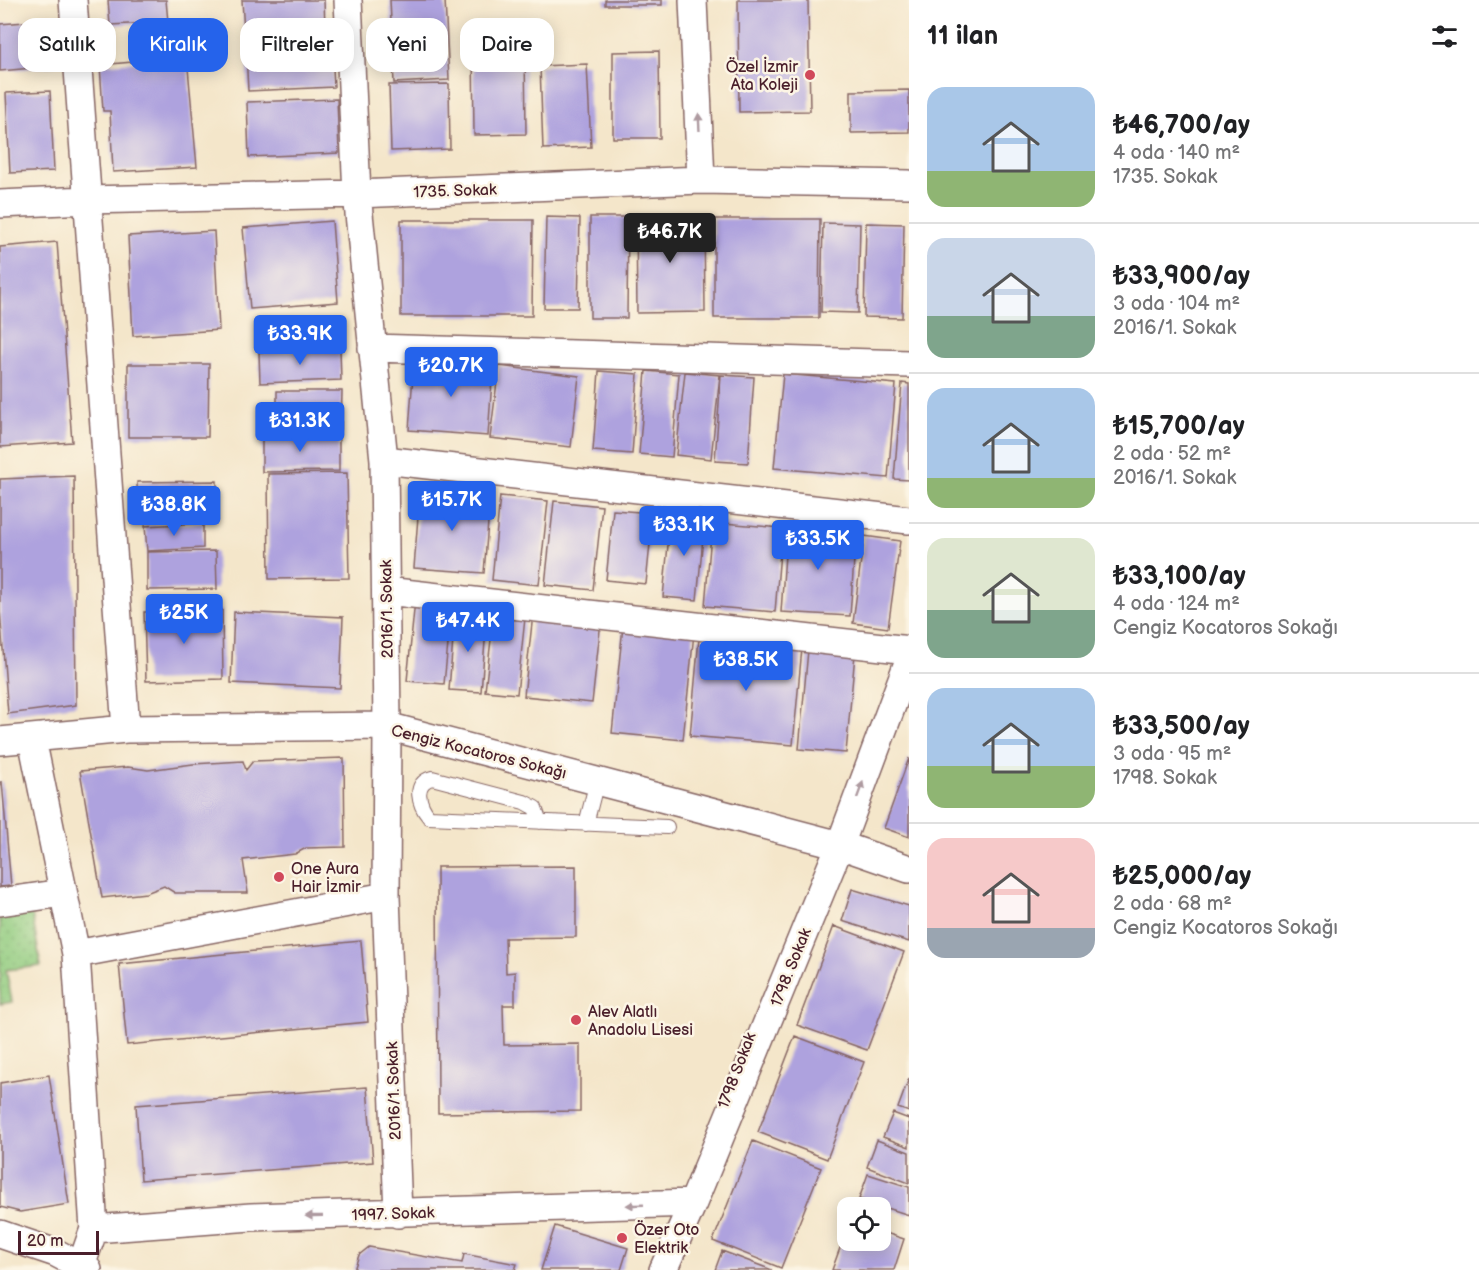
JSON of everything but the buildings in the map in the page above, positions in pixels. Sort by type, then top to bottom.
[{"type":"street","points":[[73,0],[126,729]]},
{"type":"street","name":"2016/1. Sokak","points":[[348,0],[357,194],[384,460],[386,896],[398,1214]]},
{"type":"street","points":[[693,0],[701,180]]},
{"type":"street","name":"1735. Sokak","points":[[0,204],[357,194],[701,180],[909,184]]},
{"type":"street","points":[[372,348],[909,364]]},
{"type":"street","points":[[384,460],[909,520]]},
{"type":"street","points":[[386,591],[909,650]]},
{"type":"street","name":"1798. Sokak","points":[[663,1270],[693,1203],[840,845],[909,660]]},
{"type":"street","name":"Cengiz Kocatoros Sokağı","points":[[0,741],[126,729],[387,726],[840,845],[909,869]]},
{"type":"street","points":[[0,1234],[56,1253],[85,1268],[94,1229],[75,954],[32,739]]},
{"type":"street","points":[[0,902],[63,893]]},
{"type":"street","points":[[75,954],[386,896]]},
{"type":"street","name":"1997. Sokak","points":[[94,1229],[251,1217],[693,1203]]},
{"type":"lane","points":[[540,822],[535,808],[524,802],[432,777],[421,784],[418,796],[422,808],[429,817],[540,822],[586,824],[667,827]]},
{"type":"lane","points":[[586,824],[597,781]]},
{"type":"green space","points":[[31,908],[41,966],[6,970],[12,1002],[0,1004],[0,912]]},
{"type":"place","name":"Özel İzmir Ata Koleji","points":[[810,75]]},
{"type":"place","name":"One Aura Hair İzmir","points":[[279,877]]},
{"type":"place","name":"Alev Alatlı Anadolu Lisesi","points":[[576,1020]]},
{"type":"place","name":"Özer Oto Elektrik","points":[[622,1238]]}]
